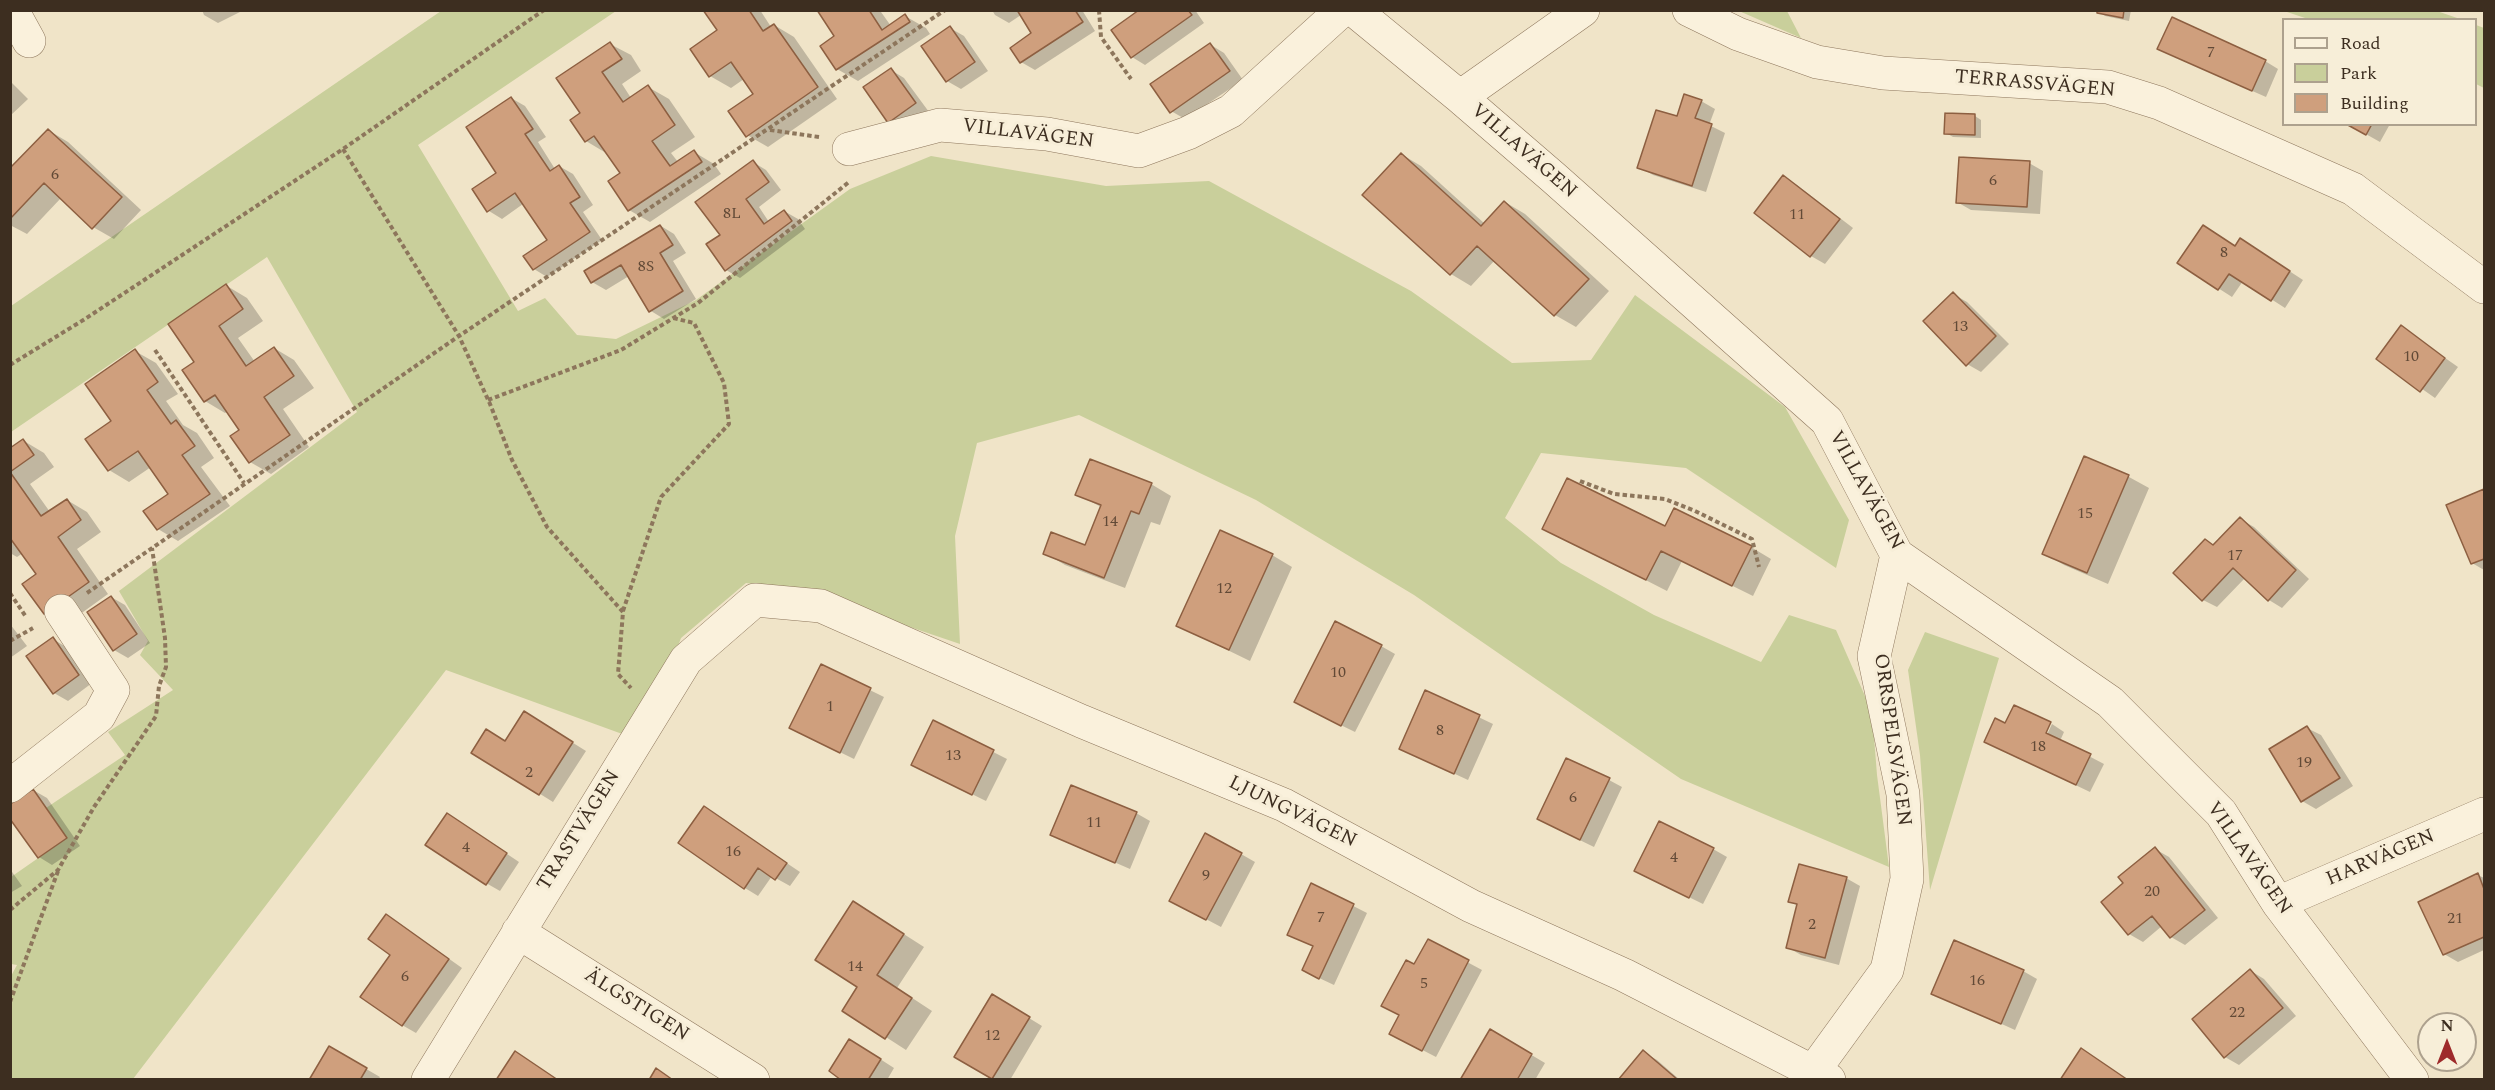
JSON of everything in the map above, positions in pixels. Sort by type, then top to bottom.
[{"type":"street","points":[[12,10],[29,41]]},
{"type":"street","name":"VILLAVÄGEN","points":[[849,149],[940,125],[1047,134],[1139,151],[1188,133],[1231,111],[1342,10]]},
{"type":"street","name":"VILLAVÄGEN","points":[[1354,10],[1460,97],[1827,421],[1897,555],[2110,702],[2221,813],[2278,903],[2412,1080]]},
{"type":"street","points":[[1460,97],[1584,10]]},
{"type":"street","name":"TERRASSVÄGEN","points":[[1689,10],[1738,34],[1817,62],[1883,73],[2108,87],[2159,103],[2353,189],[2484,287]]},
{"type":"street","name":"ORRSPELSVÄGEN","points":[[1816,1077],[1887,970],[1907,879],[1903,794],[1874,656],[1897,555]]},
{"type":"street","name":"LJUNGVÄGEN","points":[[754,600],[821,606],[1081,721],[1284,805],[1472,906],[1624,975],[1816,1077]]},
{"type":"street","name":"TRASTVÄGEN","points":[[428,1080],[686,660],[754,600]]},
{"type":"street","points":[[10,786],[99,716],[113,690],[61,611]]},
{"type":"street","name":"HARVÄGEN","points":[[2278,903],[2484,814]]},
{"type":"street","name":"ÄLGSTIGEN","points":[[518,932],[753,1080]]},
{"type":"path","points":[[10,365],[85,319],[343,148],[544,10]]},
{"type":"path","points":[[10,641],[61,611],[459,336],[770,130],[945,10]]},
{"type":"path","points":[[1099,10],[1101,37],[1131,79]]},
{"type":"path","points":[[489,402],[621,350],[698,303],[852,180],[849,149],[827,138],[770,130]]},
{"type":"path","points":[[343,148],[459,336],[512,460],[547,527],[623,612]]},
{"type":"path","points":[[653,713],[618,674],[623,612],[661,497],[729,424],[724,383],[694,323],[673,318]]},
{"type":"path","points":[[155,350],[244,483]]},
{"type":"path","points":[[1580,482],[1614,494],[1665,499],[1752,538],[1759,567]]},
{"type":"path","points":[[10,593],[33,628]]},
{"type":"path","points":[[10,1002],[58,870]]},
{"type":"green space","points":[[2434,10],[2457,18],[2305,18],[2284,11]]},
{"type":"green space","points":[[441,11],[616,11],[418,145],[518,311],[545,298],[577,335],[616,339],[696,300],[850,189],[931,156],[1106,186],[1209,181],[1411,291],[1512,363],[1591,360],[1635,295],[1785,407],[1849,520],[1836,568],[1686,468],[1541,453],[1505,518],[1561,563],[1654,615],[1761,662],[1789,615],[1836,630],[1872,712],[1877,775],[1889,867],[1681,779],[1414,595],[1256,500],[1079,415],[977,443],[955,536],[960,644],[804,591],[746,583],[681,638],[653,713],[625,735],[446,670],[133,1079],[11,1079],[10,978],[17,965],[11,964],[11,877],[67,838],[46,808],[125,755],[108,732],[173,690],[140,655],[148,641],[119,591],[357,412],[267,257],[11,432],[11,306]]},
{"type":"green space","points":[[1739,11],[1787,11],[1801,38]]},
{"type":"green space","points":[[2477,25],[2484,28],[2484,88],[2477,84]]},
{"type":"green space","points":[[1925,632],[1999,658],[1930,890],[1920,755],[1908,670]]},
{"type":"building","points":[[703,10],[749,10],[763,31],[774,24],[818,87],[746,137],[728,111],[753,94],[731,62],[709,77],[690,49],[717,30]]},
{"type":"building","points":[[817,10],[869,10],[882,30],[905,14],[910,22],[836,70],[820,46],[834,36]]},
{"type":"building","points":[[1017,10],[1075,10],[1083,22],[1020,63],[1010,48],[1031,33]]},
{"type":"building","points":[[1139,10],[1188,10],[1192,15],[1131,58],[1111,30]]},
{"type":"building","points":[[2097,10],[2124,10],[2123,18],[2097,13]]},
{"type":"building","points":[[2172,17],[2266,60],[2252,91],[2157,49]]},
{"type":"building","points":[[950,26],[975,62],[946,82],[921,46]]},
{"type":"building","points":[[610,42],[622,59],[602,72],[623,102],[648,85],[675,125],[652,141],[670,166],[694,150],[702,162],[628,211],[608,181],[620,173],[594,136],[585,142],[570,120],[580,113],[556,78]]},
{"type":"building","points":[[1210,43],[1230,71],[1170,113],[1150,84]]},
{"type":"building","points":[[891,68],[916,103],[888,123],[863,87]]},
{"type":"building","points":[[1684,94],[1702,100],[1695,118],[1712,124],[1692,186],[1637,168],[1656,110],[1677,116]]},
{"type":"building","points":[[511,97],[533,129],[525,134],[550,171],[559,165],[580,197],[570,203],[590,232],[533,270],[523,256],[547,240],[515,193],[487,212],[472,189],[496,173],[466,127]]},
{"type":"building","points":[[1945,113],[1975,114],[1975,135],[1944,134]]},
{"type":"building","points":[[2350,126],[2371,126],[2366,135]]},
{"type":"building","points":[[48,129],[122,197],[92,229],[44,183],[10,219],[10,168]]},
{"type":"building","points":[[1401,153],[1481,226],[1504,201],[1589,279],[1554,316],[1477,246],[1450,275],[1362,195]]},
{"type":"building","points":[[1959,157],[2030,161],[2027,207],[1956,203]]},
{"type":"building","points":[[753,160],[769,182],[746,199],[764,224],[784,210],[792,221],[725,271],[706,244],[720,235],[695,202]]},
{"type":"building","points":[[1783,175],[1840,219],[1810,257],[1754,213]]},
{"type":"building","points":[[660,225],[673,245],[660,253],[683,291],[649,312],[621,265],[591,283],[584,271]]},
{"type":"building","points":[[2203,225],[2235,246],[2240,238],[2290,271],[2271,301],[2229,274],[2218,290],[2177,263]]},
{"type":"building","points":[[226,284],[243,309],[219,326],[246,366],[274,347],[294,376],[264,397],[290,435],[249,463],[230,436],[239,430],[215,395],[204,402],[182,370],[194,362],[168,324]]},
{"type":"building","points":[[1953,292],[1996,336],[1966,366],[1923,321]]},
{"type":"building","points":[[2401,325],[2445,358],[2420,392],[2376,359]]},
{"type":"building","points":[[135,349],[158,382],[147,390],[171,424],[176,420],[195,446],[182,455],[210,494],[157,530],[143,511],[168,494],[138,451],[108,471],[85,439],[111,421],[85,384]]},
{"type":"building","points":[[23,439],[34,455],[10,472],[10,448]]},
{"type":"building","points":[[2084,456],[2129,475],[2087,573],[2042,554]]},
{"type":"building","points":[[1090,459],[1152,483],[1139,514],[1131,511],[1104,578],[1043,554],[1051,532],[1085,545],[1101,505],[1075,495]]},
{"type":"building","points":[[10,472],[41,516],[67,499],[81,520],[58,537],[89,582],[44,614],[22,584],[36,574],[10,538]]},
{"type":"building","points":[[1567,478],[1665,526],[1674,508],[1752,546],[1732,586],[1661,551],[1646,580],[1542,529]]},
{"type":"building","points":[[2484,489],[2484,559],[2471,564],[2446,505]]},
{"type":"building","points":[[2240,517],[2296,570],[2268,601],[2233,568],[2202,601],[2173,573],[2205,539],[2213,545]]},
{"type":"building","points":[[1220,530],[1273,554],[1229,650],[1176,626]]},
{"type":"building","points":[[111,596],[137,634],[113,651],[87,612]]},
{"type":"building","points":[[1335,621],[1382,645],[1341,726],[1294,702]]},
{"type":"building","points":[[53,637],[79,675],[53,694],[26,656]]},
{"type":"building","points":[[821,664],[871,688],[840,753],[789,728]]},
{"type":"building","points":[[1425,690],[1480,715],[1454,774],[1399,749]]},
{"type":"building","points":[[2014,705],[2051,722],[2046,733],[2091,754],[2076,785],[1984,742],[1995,718],[2005,723]]},
{"type":"building","points":[[524,711],[573,742],[539,795],[471,753],[486,729],[505,741]]},
{"type":"building","points":[[933,720],[994,750],[972,795],[911,765]]},
{"type":"building","points":[[2307,726],[2340,778],[2301,802],[2269,749]]},
{"type":"building","points":[[1566,758],[1610,778],[1580,840],[1537,819]]},
{"type":"building","points":[[1071,785],[1137,812],[1115,863],[1050,835]]},
{"type":"building","points":[[33,789],[67,838],[38,858],[10,819],[10,804]]},
{"type":"building","points":[[704,806],[787,863],[775,880],[758,868],[744,889],[678,843]]},
{"type":"building","points":[[447,813],[507,853],[486,885],[425,845]]},
{"type":"building","points":[[1659,821],[1714,848],[1689,898],[1634,871]]},
{"type":"building","points":[[1205,833],[1242,853],[1206,920],[1169,901]]},
{"type":"building","points":[[2155,847],[2205,910],[2170,938],[2152,916],[2128,935],[2101,902],[2123,883],[2118,877]]},
{"type":"building","points":[[1799,864],[1847,877],[1825,958],[1786,948],[1797,904],[1788,902]]},
{"type":"building","points":[[2478,873],[2484,889],[2484,937],[2443,955],[2418,902]]},
{"type":"building","points":[[1311,883],[1354,904],[1319,979],[1302,970],[1313,946],[1287,935]]},
{"type":"building","points":[[853,901],[904,934],[877,975],[912,998],[885,1039],[842,1011],[857,987],[815,960]]},
{"type":"building","points":[[386,914],[449,959],[402,1026],[360,997],[390,955],[368,939]]},
{"type":"building","points":[[1428,939],[1469,960],[1422,1051],[1389,1034],[1399,1015],[1381,1006],[1406,960],[1414,964]]},
{"type":"building","points":[[1954,940],[2024,970],[2001,1024],[1931,994]]},
{"type":"building","points":[[2250,969],[2283,1008],[2224,1058],[2192,1019]]},
{"type":"building","points":[[992,994],[1030,1017],[992,1079],[954,1057]]},
{"type":"building","points":[[1490,1029],[1532,1054],[1517,1080],[1460,1080]]},
{"type":"building","points":[[849,1039],[881,1059],[868,1080],[841,1080],[829,1071]]},
{"type":"building","points":[[329,1046],[367,1068],[360,1080],[309,1080]]},
{"type":"building","points":[[2081,1048],[2128,1080],[2060,1080]]},
{"type":"building","points":[[1643,1050],[1678,1080],[1618,1080]]},
{"type":"building","points":[[515,1051],[558,1080],[496,1080]]},
{"type":"building","points":[[656,1068],[673,1080],[649,1080]]}]
